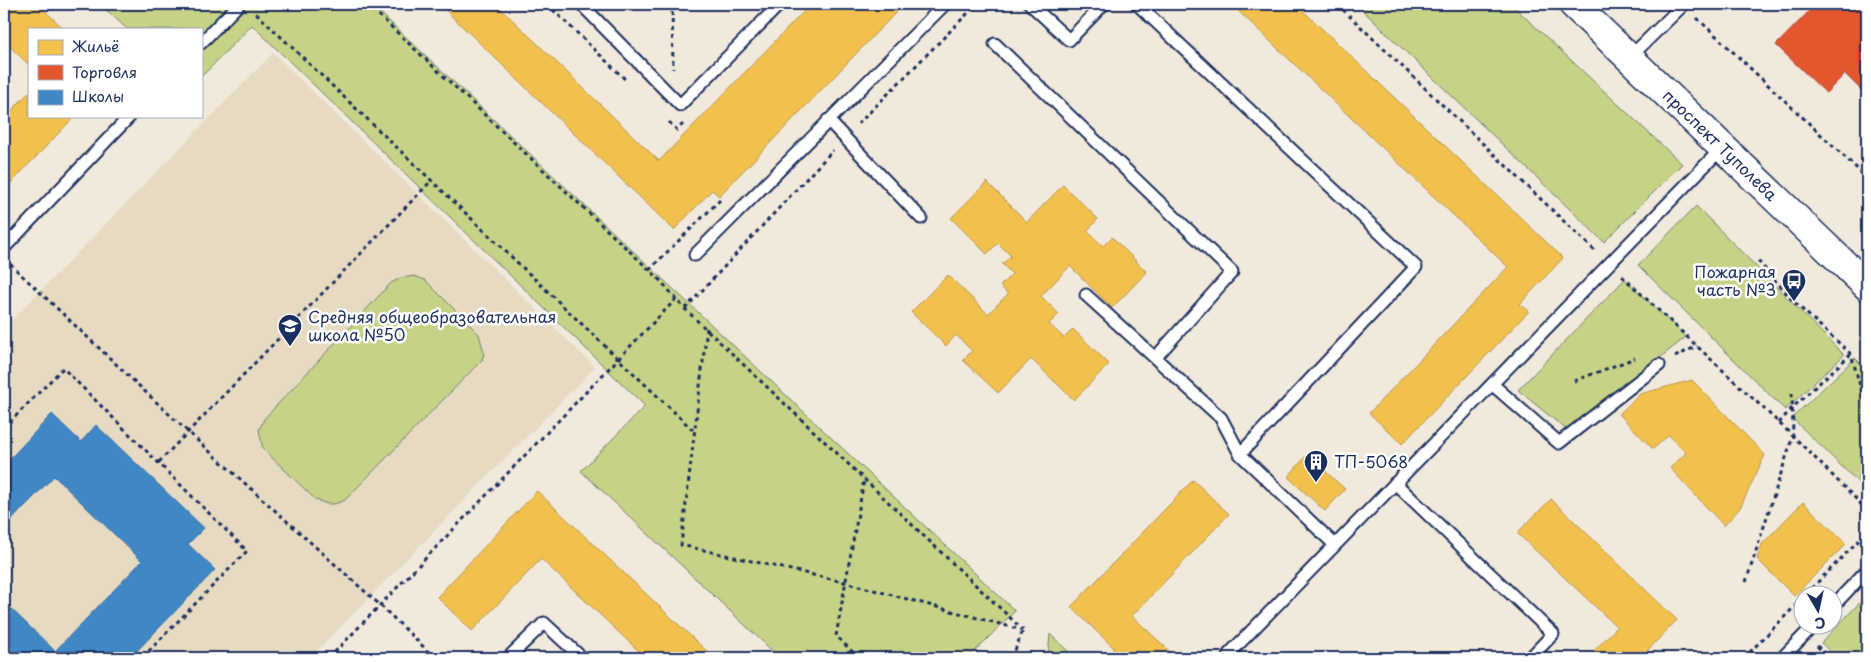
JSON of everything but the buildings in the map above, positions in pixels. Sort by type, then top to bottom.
[{"type":"main road","name":"проспект Туполева","points":[[1573,4],[1867,286]]},
{"type":"lane","points":[[202,42],[239,4]]},
{"type":"lane","points":[[581,4],[680,105],[780,4]]},
{"type":"lane","points":[[695,255],[945,4]]},
{"type":"lane","points":[[1030,4],[1069,40],[1104,4]]},
{"type":"lane","points":[[1137,4],[1416,267],[1240,454]]},
{"type":"lane","points":[[1629,58],[1683,4]]},
{"type":"lane","points":[[995,44],[1232,272],[1156,357]]},
{"type":"lane","points":[[6,241],[128,118]]},
{"type":"lane","points":[[828,120],[921,218]]},
{"type":"lane","points":[[1234,658],[1230,654],[1723,147]]},
{"type":"lane","points":[[1086,295],[1221,418],[1240,454],[1335,545]]},
{"type":"lane","points":[[1492,384],[1559,443],[1659,365]]},
{"type":"lane","points":[[1395,483],[1553,634],[1530,658]]},
{"type":"lane","points":[[1844,594],[1867,570]]},
{"type":"lane","points":[[508,658],[544,623],[582,658]]},
{"type":"lane","points":[[1782,658],[1805,634]]},
{"type":"path","points":[[367,4],[1023,630]]},
{"type":"path","points":[[548,4],[629,83]]},
{"type":"path","points":[[672,4],[673,97],[677,130]]},
{"type":"path","points":[[685,308],[845,138],[977,4]]},
{"type":"path","points":[[1683,4],[1867,178]]},
{"type":"path","points":[[254,10],[695,432]]},
{"type":"path","points":[[663,116],[677,130]]},
{"type":"path","points":[[677,130],[684,123]]},
{"type":"path","points":[[159,462],[432,180]]},
{"type":"path","points":[[4,259],[188,432],[380,605],[435,658]]},
{"type":"path","points":[[1758,261],[1794,302],[1852,354],[1867,410]]},
{"type":"path","points":[[329,658],[677,298]]},
{"type":"path","points":[[707,328],[681,545],[844,582],[1023,630]]},
{"type":"path","points":[[1779,423],[1792,408],[1852,354]]},
{"type":"path","points":[[4,428],[63,368],[248,551],[142,658]]},
{"type":"path","points":[[1746,582],[1793,436],[1792,392]]},
{"type":"path","points":[[859,658],[836,636],[844,582],[864,479]]},
{"type":"path","points":[[1816,584],[1867,532]]},
{"type":"path","points":[[1744,658],[1794,607]]},
{"type":"path","points":[[1012,658],[1023,630]]},
{"type":"shaded area","name":"Средняя общеобразовательная школа №50","points":[[273,53],[595,367],[310,658],[4,658],[4,328]]},
{"type":"green space","points":[[100,4],[371,4],[1015,611],[968,658],[780,658],[581,471],[645,406],[252,25],[202,76],[202,28],[126,28]]},
{"type":"green space","points":[[1356,4],[1511,4],[1682,164],[1604,242]]},
{"type":"green space","points":[[1696,206],[1844,355],[1785,410],[1638,265]]},
{"type":"green space","points":[[414,276],[425,280],[479,334],[484,353],[482,360],[345,500],[326,504],[315,499],[263,449],[259,430],[264,419],[391,283],[401,278]]},
{"type":"green space","points":[[1625,279],[1686,337],[1568,431],[1518,390]]},
{"type":"green space","points":[[1855,358],[1867,370],[1867,491],[1792,418]]},
{"type":"green space","points":[[1867,595],[1867,658],[1837,658],[1821,643],[1830,634],[1844,634],[1844,619]]},
{"type":"green space","points":[[1050,634],[1075,658],[1048,658]]},
{"type":"place","name":"Пожарная часть №3","points":[[1794,302]]},
{"type":"place","name":"Средняя общеобразовательная школа №50","points":[[290,347]]},
{"type":"place","name":"ТП-5068","points":[[1316,483]]}]
